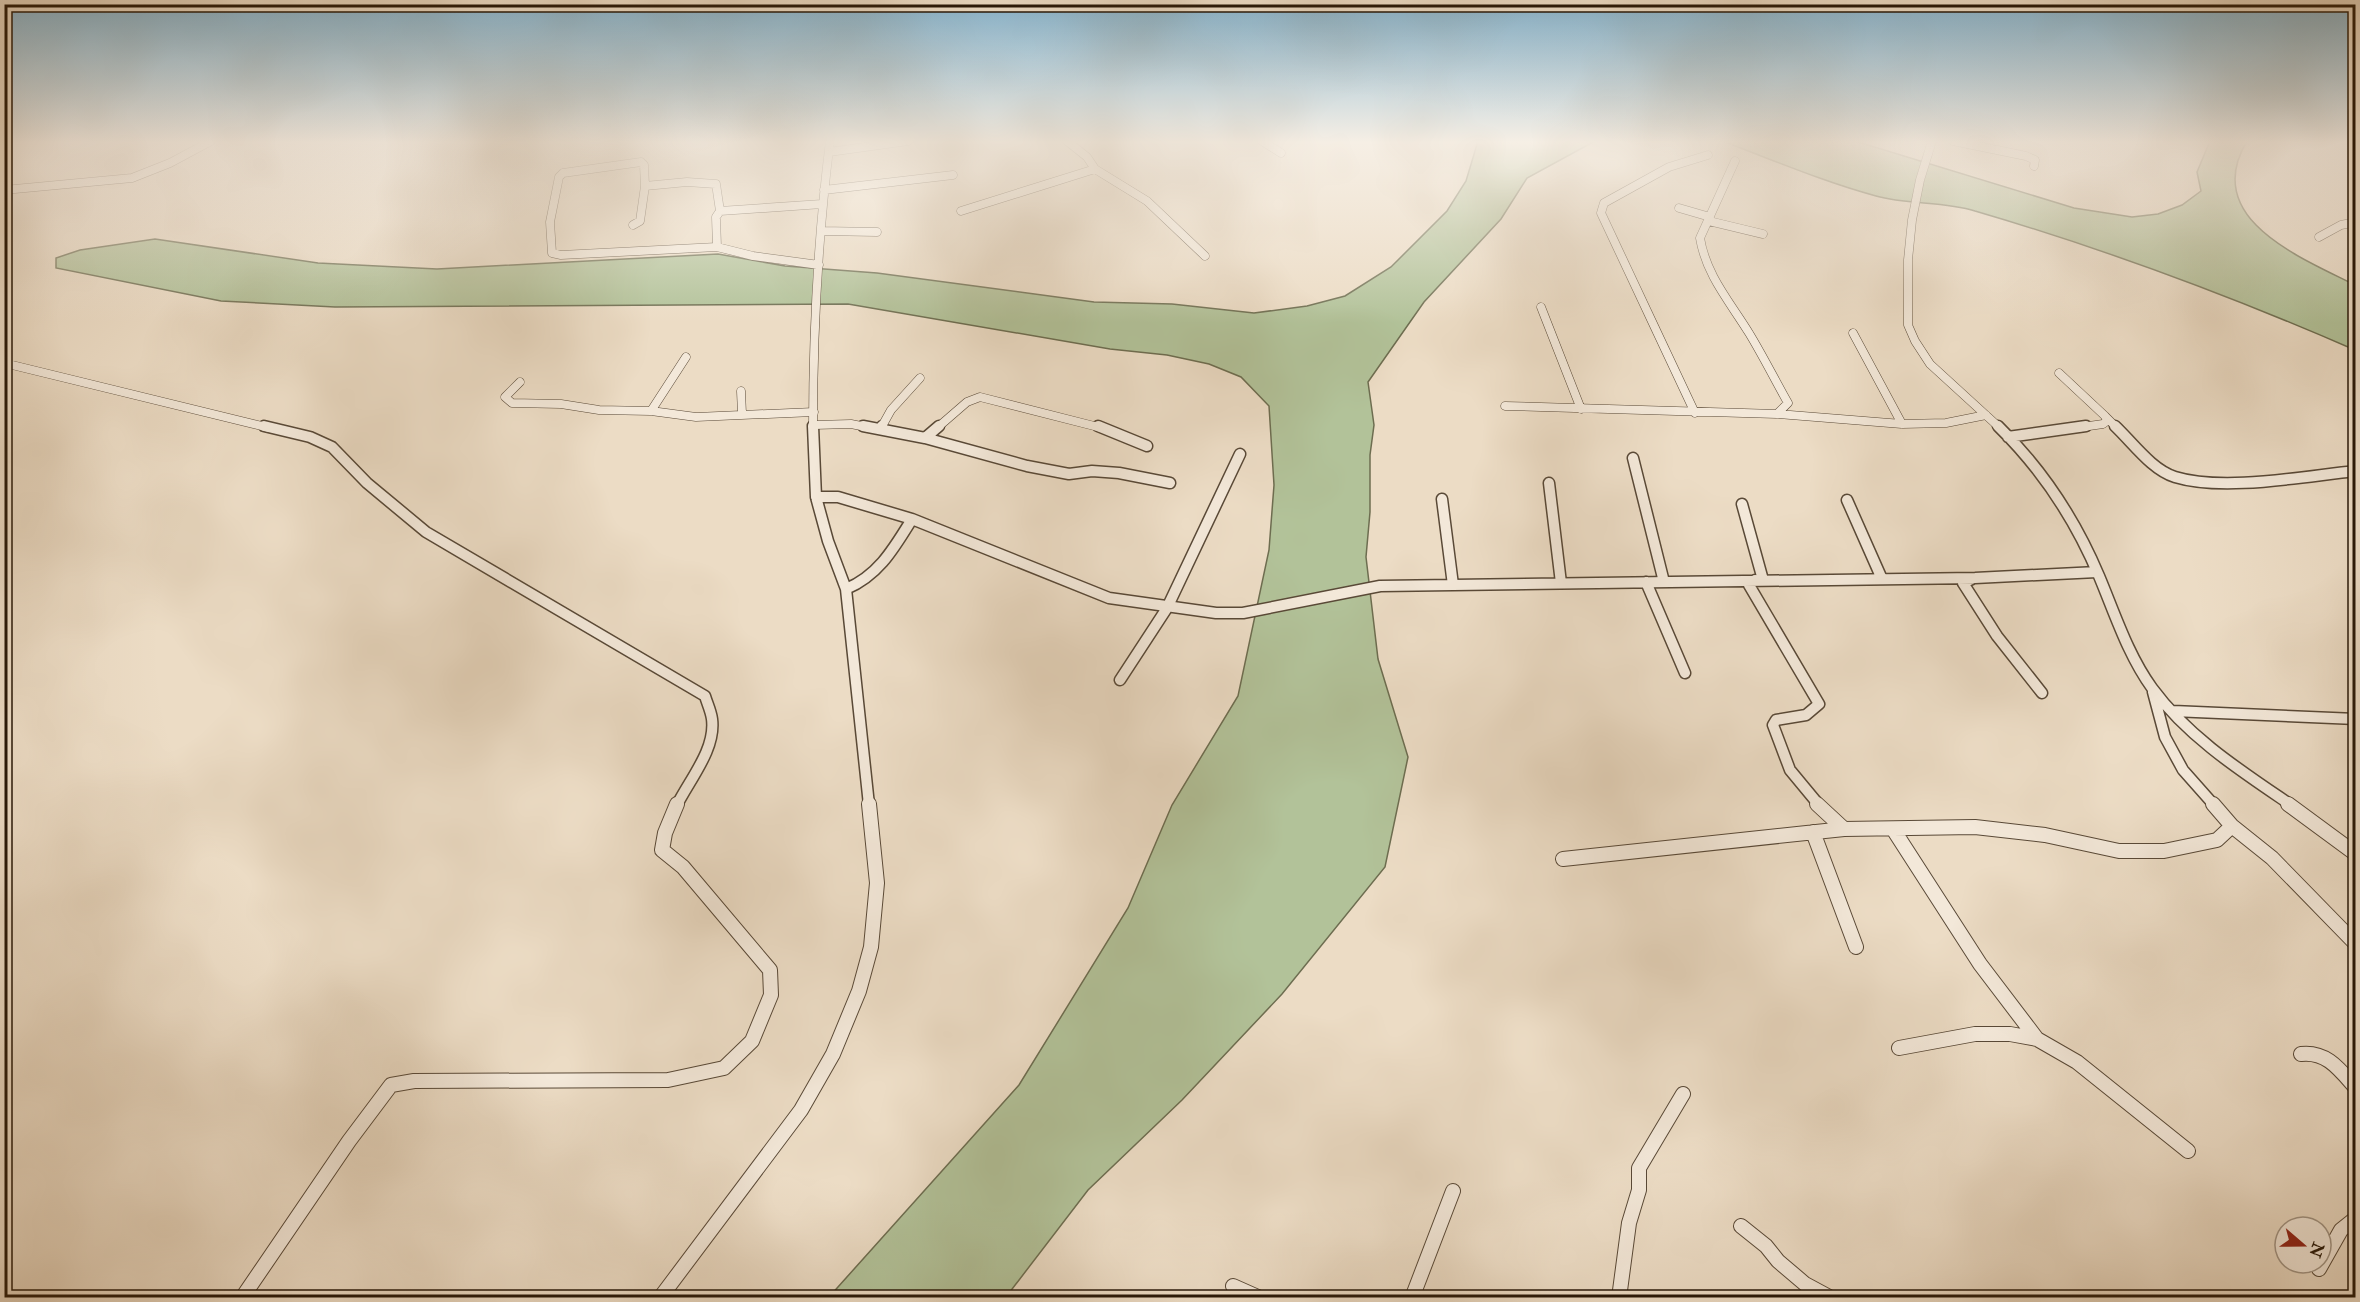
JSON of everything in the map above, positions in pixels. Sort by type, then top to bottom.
[{"type":"street","points":[[553,202],[549,219],[548,242],[552,253],[561,255],[717,247],[753,256],[819,265]]},
{"type":"street","points":[[633,225],[640,221],[643,202]]},
{"type":"street","points":[[717,247],[716,217],[720,211],[719,202]]},
{"type":"street","points":[[962,211],[991,202]]},
{"type":"street","points":[[1148,202],[1205,256]]},
{"type":"street","points":[[1608,202],[1601,208],[1601,213],[1695,413]]},
{"type":"street","points":[[1717,202],[1700,238],[1700,245],[1716,281],[1788,403],[1778,414]]},
{"type":"street","points":[[1916,202],[1908,243],[1908,326],[1918,348],[1934,370],[1986,415],[2032,461],[2067,512],[2097,572],[2130,652],[2152,688],[2173,711],[2234,764],[2333,834],[2355,854]]},
{"type":"street","points":[[660,1298],[801,1110],[833,1054],[860,992],[871,947],[877,883],[846,589],[828,541],[816,497],[813,348],[822,204],[720,211]]},
{"type":"street","points":[[1679,208],[1763,234]]},
{"type":"street","points":[[2319,237],[2341,225],[2355,222]]},
{"type":"street","points":[[821,231],[877,232]]},
{"type":"street","points":[[1541,307],[1581,409]]},
{"type":"street","points":[[1853,333],[1902,424]]},
{"type":"street","points":[[4,354],[8,364],[310,437],[332,447],[367,483],[426,532],[705,696],[712,724],[708,748],[685,788],[663,834],[662,850],[683,867],[770,970],[771,995],[752,1041],[724,1068],[668,1080],[414,1081],[391,1085],[349,1141],[242,1298]]},
{"type":"street","points":[[651,411],[686,357]]},
{"type":"street","points":[[2059,373],[2157,467],[2175,477],[2229,484],[2355,471]]},
{"type":"street","points":[[880,429],[891,410],[920,378]]},
{"type":"street","points":[[520,382],[505,397],[512,404],[561,404],[599,410],[651,411],[696,417],[814,412]]},
{"type":"street","points":[[741,391],[742,414]]},
{"type":"street","points":[[925,438],[967,402],[980,397],[1095,424],[1147,446]]},
{"type":"street","points":[[1505,406],[1778,414],[1902,424],[1946,423],[1986,415]]},
{"type":"street","points":[[2008,437],[2103,424],[2107,421],[2105,416]]},
{"type":"street","points":[[814,425],[836,423],[880,429],[925,438],[1027,466],[1069,474],[1092,471],[1119,473],[1170,483]]},
{"type":"street","points":[[1120,680],[1167,608],[1240,454]]},
{"type":"street","points":[[1633,458],[1664,582]]},
{"type":"street","points":[[1549,483],[1561,583]]},
{"type":"street","points":[[816,497],[838,497],[912,519],[1109,598],[1167,608],[1216,613],[1243,613],[1380,586],[1975,578],[2097,572]]},
{"type":"street","points":[[1442,499],[1453,585]]},
{"type":"street","points":[[1847,500],[1882,579]]},
{"type":"street","points":[[1742,504],[1759,580]]},
{"type":"street","points":[[846,589],[862,584],[879,570],[912,519]]},
{"type":"street","points":[[1975,578],[1963,583],[1997,636],[2042,693]]},
{"type":"street","points":[[1759,580],[1749,585],[1819,704],[1815,711],[1804,716],[1776,720],[1773,725],[1790,770],[1811,798],[1844,829]]},
{"type":"street","points":[[1646,582],[1685,673]]},
{"type":"street","points":[[2152,688],[2165,737],[2183,770],[2232,826],[2272,858],[2355,944]]},
{"type":"street","points":[[2173,711],[2355,719]]},
{"type":"street","points":[[1563,859],[1844,829],[1975,827],[2045,836],[2119,851],[2164,851],[2217,840],[2232,826]]},
{"type":"street","points":[[1893,830],[1980,964],[2037,1039]]},
{"type":"street","points":[[1813,832],[1856,947]]},
{"type":"street","points":[[1899,1047],[1975,1034],[2010,1034],[2037,1039],[2077,1062],[2188,1151]]},
{"type":"street","points":[[2301,1054],[2309,1052],[2326,1057],[2355,1088]]},
{"type":"street","points":[[1619,1298],[1629,1223],[1639,1190],[1639,1168],[1683,1094]]},
{"type":"street","points":[[1412,1298],[1453,1191]]},
{"type":"street","points":[[2333,1244],[2341,1230],[2355,1218]]},
{"type":"street","points":[[1741,1226],[1766,1246],[1778,1261],[1805,1284],[1831,1298]]},
{"type":"street","points":[[1233,1286],[1260,1298]]},
{"type":"green space","points":[[1453,202],[1512,202],[1501,219],[1424,302],[1368,382],[1374,425],[1370,455],[1370,512],[1366,557],[1378,659],[1408,757],[1385,867],[1282,994],[1182,1100],[1088,1190],[1006,1297],[829,1297],[1019,1085],[1128,908],[1172,805],[1238,696],[1269,550],[1274,485],[1269,406],[1241,377],[1209,364],[1167,355],[1110,349],[848,304],[335,307],[221,301],[56,268],[56,258],[80,250],[155,239],[318,263],[437,269],[718,254],[785,266],[877,273],[1094,302],[1172,304],[1254,313],[1307,306],[1345,296],[1391,267],[1447,211]]},
{"type":"green space","points":[[1910,202],[2054,202],[2074,208],[2132,217],[2158,214],[2186,202],[2241,202],[2247,214],[2264,232],[2285,248],[2355,285],[2355,350],[2215,292],[2120,257],[1963,208]]}]
